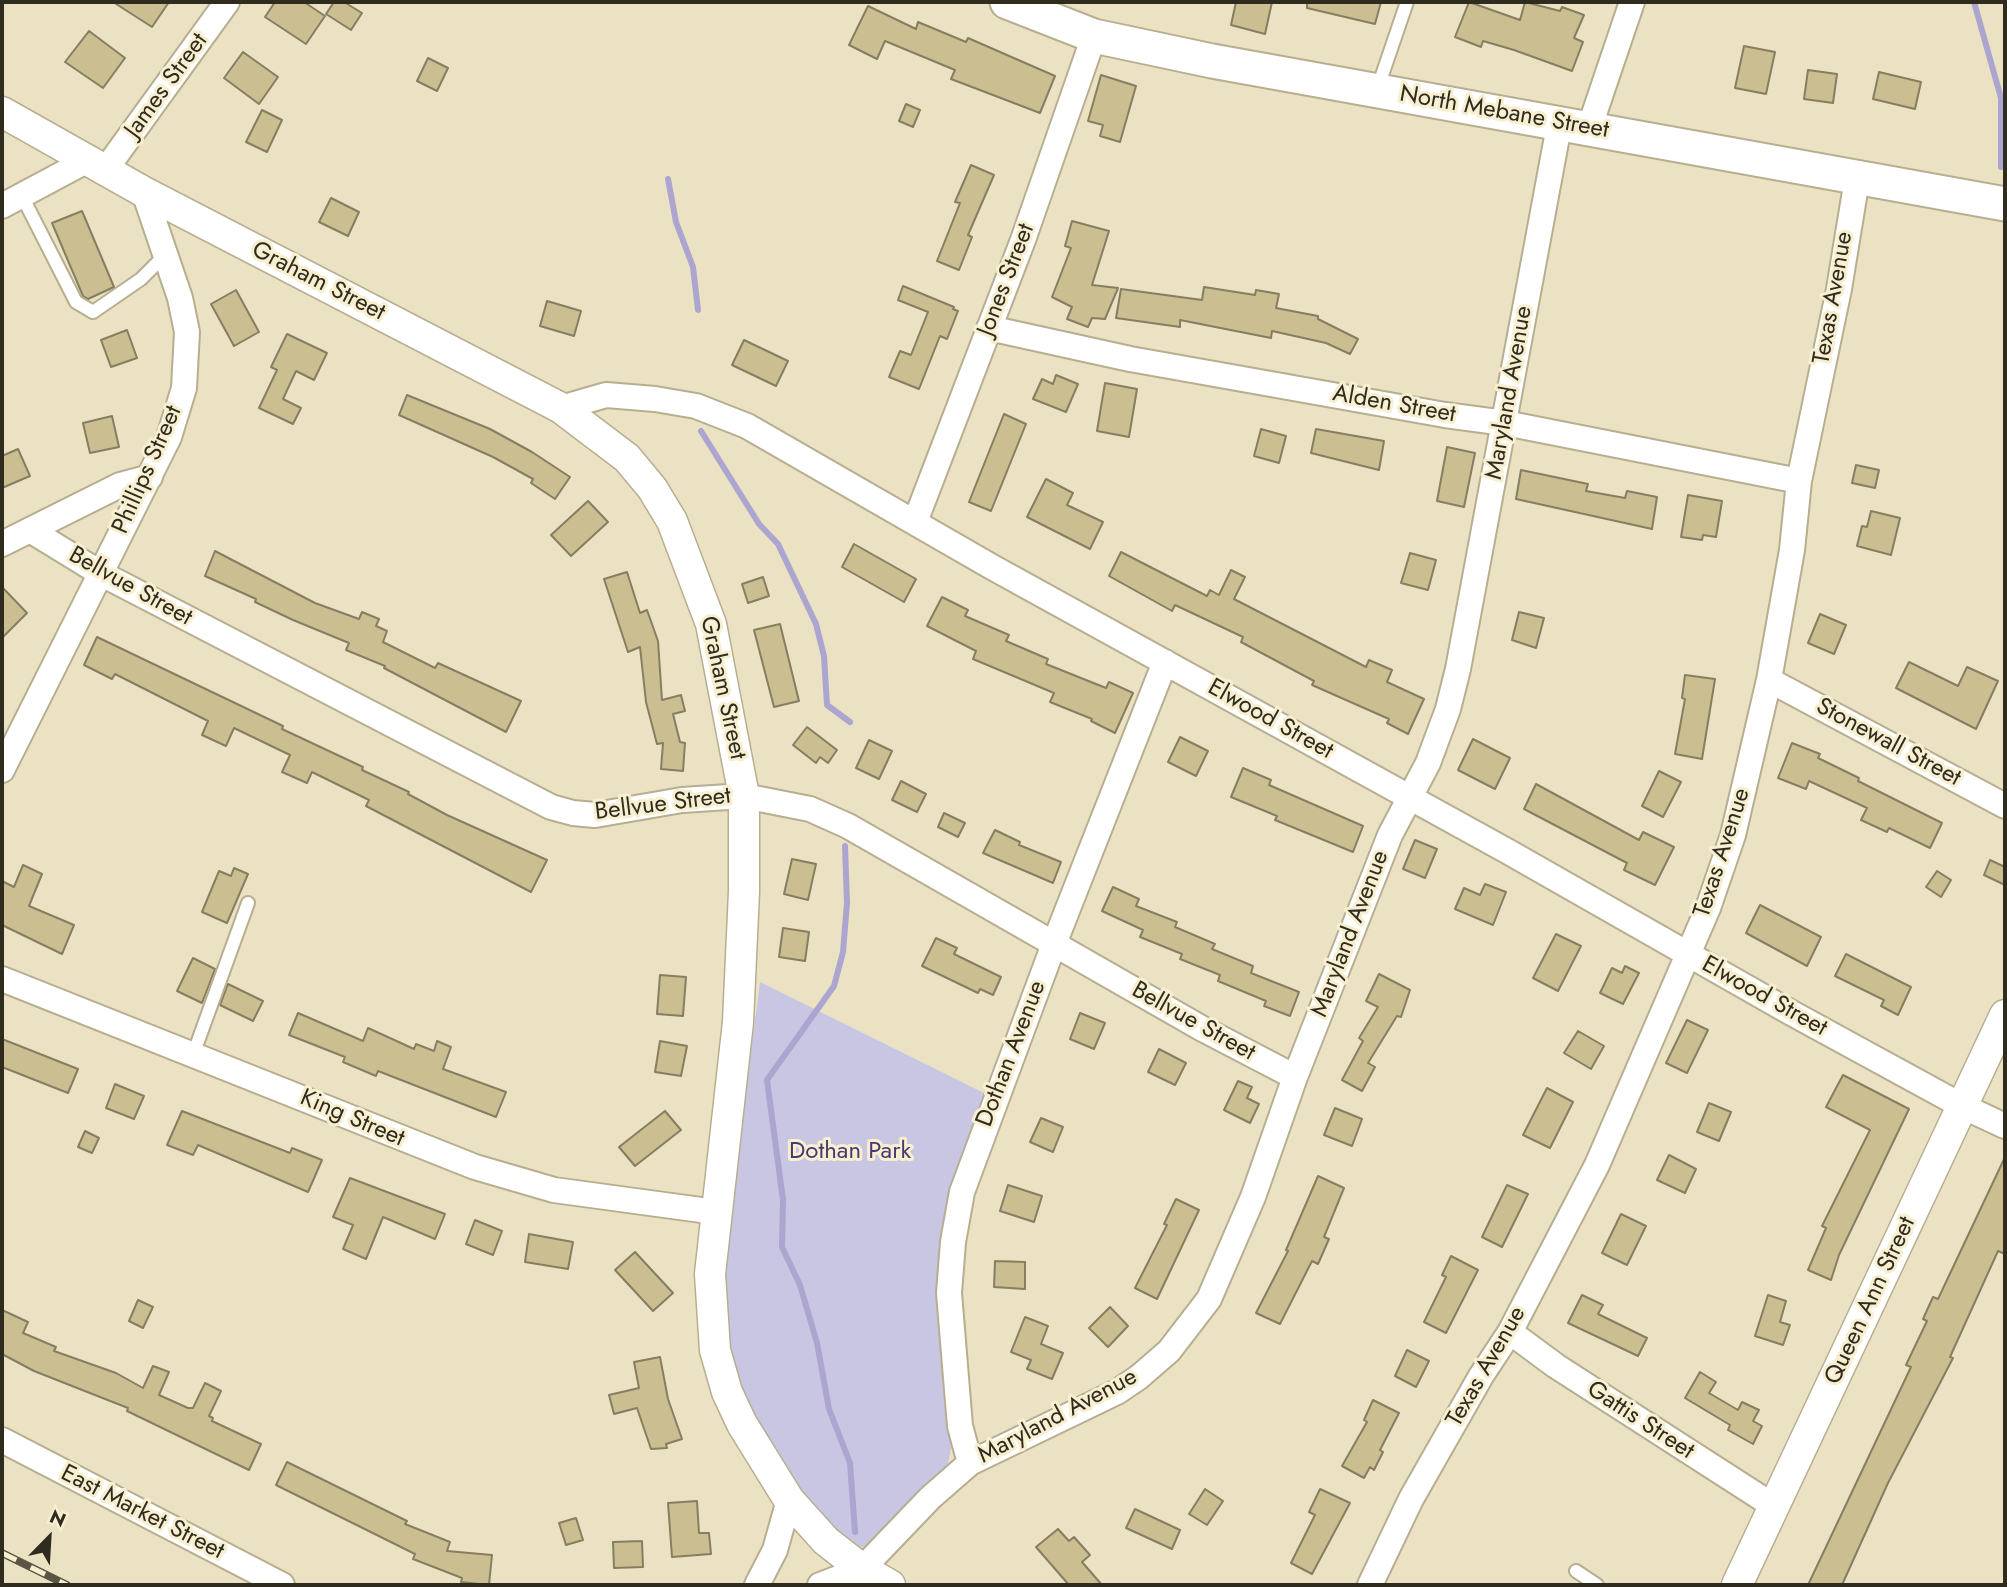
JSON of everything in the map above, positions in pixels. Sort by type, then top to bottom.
[{"type":"main road","name":"North Mebane Street","points":[[1007,2],[1094,36],[1857,179],[2005,204]]},
{"type":"street","name":"James Street","points":[[12,200],[97,164],[227,2]]},
{"type":"street","name":"Maryland Avenue","points":[[862,1569],[930,1498],[970,1463],[1117,1392],[1169,1351],[1195,1321],[1209,1299],[1248,1208],[1295,1077],[1390,835],[1428,764],[1458,669],[1505,423],[1575,126],[1632,2]]},
{"type":"street","name":"Jones Street","points":[[915,522],[989,328],[1094,36]]},
{"type":"street","name":"Graham Street","points":[[2,112],[144,192],[561,408],[627,458],[652,488],[672,521],[711,624],[744,796],[744,892],[738,1022],[710,1274],[715,1350],[727,1392],[742,1424],[789,1500],[826,1541],[862,1569],[890,1585]]},
{"type":"street","name":"Texas Avenue","points":[[1370,1585],[1411,1499],[1481,1376],[1510,1332],[1597,1165],[1688,954],[1733,835],[1769,681],[1791,550],[1799,481],[1839,289],[1857,179]]},
{"type":"street","name":"Phillips Street","points":[[2,770],[150,477],[169,437],[184,388],[187,332],[166,253],[144,192]]},
{"type":"street","name":"Alden Street","points":[[989,328],[1129,359],[1445,415],[1505,423],[1799,481]]},
{"type":"street","name":"Elwood Street","points":[[561,408],[606,395],[655,398],[696,406],[747,426],[1688,954],[1962,1106],[2005,1126]]},
{"type":"street","points":[[2,544],[120,485],[150,477]]},
{"type":"street","name":"Bellvue Street","points":[[30,530],[100,573],[551,807],[594,815],[682,800],[744,796],[810,809],[848,826],[1295,1077]]},
{"type":"street","name":"Dothan Avenue","points":[[970,1463],[960,1426],[950,1327],[953,1242],[962,1192],[1054,944],[1165,662]]},
{"type":"street","name":"Stonewall Street","points":[[1769,681],[2005,806]]},
{"type":"street","name":"King Street","points":[[2,979],[475,1167],[554,1189],[716,1212]]},
{"type":"street","name":"Queen Ann Street","points":[[1737,1585],[1772,1505],[1829,1391],[2005,1015]]},
{"type":"street","name":"Gattis Street","points":[[1510,1332],[1567,1374],[1772,1505]]},
{"type":"street","name":"East Market Street","points":[[2,1440],[282,1585]]},
{"type":"street","points":[[757,1585],[775,1550],[789,1500]]},
{"type":"street","points":[[820,1585],[862,1569]]},
{"type":"lane","points":[[1377,90],[1407,2]]},
{"type":"lane","points":[[12,200],[75,302],[93,312],[141,279],[166,253]]},
{"type":"lane","points":[[193,1055],[248,903]]},
{"type":"lane","points":[[1577,1571],[1597,1585]]},
{"type":"green space","name":"Dothan Park","points":[[760,982],[986,1094],[964,1166],[952,1442],[948,1464],[939,1480],[871,1546],[849,1548],[797,1494],[735,1381],[719,1294]]},
{"type":"building","points":[[113,2],[169,2],[152,27]]},
{"type":"building","points":[[275,2],[304,2],[325,16],[306,44],[265,17]]},
{"type":"building","points":[[334,2],[344,2],[362,13],[351,30],[326,14]]},
{"type":"building","points":[[1236,2],[1272,2],[1265,34],[1231,25]]},
{"type":"building","points":[[1307,2],[1381,2],[1375,24],[1307,8]]},
{"type":"building","points":[[1469,2],[1520,20],[1525,2],[1560,11],[1562,7],[1584,15],[1574,38],[1583,42],[1572,71],[1514,50],[1483,41],[1481,47],[1455,37]]},
{"type":"building","points":[[868,6],[916,29],[918,22],[966,42],[968,38],[1055,76],[1040,113],[951,79],[955,70],[885,41],[877,59],[849,45]]},
{"type":"building","points":[[89,31],[125,58],[103,88],[65,62]]},
{"type":"building","points":[[1744,46],[1775,52],[1766,94],[1735,88]]},
{"type":"building","points":[[243,52],[278,77],[259,104],[224,78]]},
{"type":"building","points":[[428,58],[448,68],[437,91],[417,81]]},
{"type":"building","points":[[1808,70],[1837,74],[1833,103],[1804,99]]},
{"type":"building","points":[[1879,72],[1921,82],[1915,109],[1873,99]]},
{"type":"building","points":[[1101,75],[1136,86],[1120,142],[1100,136],[1103,125],[1088,121]]},
{"type":"building","points":[[906,104],[920,110],[913,127],[899,121]]},
{"type":"building","points":[[262,110],[282,120],[267,152],[246,142]]},
{"type":"building","points":[[971,165],[994,175],[968,235],[972,237],[959,270],[937,261],[960,203],[955,202]]},
{"type":"building","points":[[331,198],[359,212],[348,236],[319,222]]},
{"type":"building","points":[[82,211],[114,287],[88,299],[83,296],[52,223]]},
{"type":"building","points":[[1072,221],[1109,231],[1092,285],[1118,288],[1105,319],[1092,318],[1088,327],[1067,319],[1072,307],[1052,297],[1071,248],[1065,246]]},
{"type":"building","points":[[903,286],[958,311],[947,339],[940,336],[919,389],[889,377],[900,351],[911,355],[928,312],[898,300]]},
{"type":"building","points":[[1204,287],[1255,295],[1256,290],[1279,294],[1276,308],[1318,316],[1318,319],[1358,339],[1350,354],[1326,343],[1272,331],[1271,338],[1180,320],[1180,327],[1116,318],[1121,289],[1202,300]]},
{"type":"building","points":[[236,290],[259,332],[234,346],[211,304]]},
{"type":"building","points":[[547,301],[581,311],[574,336],[540,326]]},
{"type":"building","points":[[127,330],[137,358],[111,367],[101,340]]},
{"type":"building","points":[[287,334],[327,353],[314,380],[296,371],[283,399],[301,408],[293,424],[259,408],[277,370],[271,367]]},
{"type":"building","points":[[744,340],[788,361],[776,386],[732,365]]},
{"type":"building","points":[[1056,375],[1078,384],[1066,412],[1033,399],[1042,379],[1053,384]]},
{"type":"building","points":[[1105,383],[1137,389],[1129,437],[1097,431]]},
{"type":"building","points":[[407,395],[490,429],[570,477],[555,499],[531,483],[533,479],[493,457],[399,415]]},
{"type":"building","points":[[1004,414],[1026,424],[991,511],[969,502]]},
{"type":"building","points":[[112,416],[119,447],[90,453],[83,423]]},
{"type":"building","points":[[1261,429],[1286,436],[1279,463],[1254,456]]},
{"type":"building","points":[[1316,429],[1384,441],[1379,470],[1311,453]]},
{"type":"building","points":[[1447,447],[1475,453],[1464,507],[1437,501]]},
{"type":"building","points":[[18,449],[30,476],[2,488],[2,456]]},
{"type":"building","points":[[1856,465],[1879,470],[1875,488],[1852,483]]},
{"type":"building","points":[[1521,470],[1588,484],[1586,491],[1625,498],[1627,491],[1657,497],[1652,529],[1516,499]]},
{"type":"building","points":[[1046,479],[1073,493],[1067,505],[1103,522],[1090,549],[1027,517]]},
{"type":"building","points":[[1688,495],[1722,501],[1716,537],[1703,535],[1702,540],[1681,537]]},
{"type":"building","points":[[588,501],[608,522],[571,556],[551,535]]},
{"type":"building","points":[[1871,511],[1900,518],[1891,555],[1857,546],[1862,526],[1867,527]]},
{"type":"building","points":[[854,544],[916,579],[904,602],[842,567]]},
{"type":"building","points":[[215,551],[315,603],[359,619],[362,612],[379,619],[376,626],[387,631],[383,642],[435,668],[438,663],[521,701],[506,732],[384,668],[385,666],[346,650],[349,643],[293,620],[255,602],[256,599],[205,576]]},
{"type":"building","points":[[1121,552],[1207,596],[1210,590],[1219,595],[1231,570],[1245,577],[1234,599],[1366,667],[1369,660],[1392,670],[1387,682],[1424,699],[1408,734],[1387,723],[1389,719],[1312,685],[1314,681],[1241,642],[1243,637],[1175,605],[1172,611],[1109,576]]},
{"type":"building","points":[[1410,553],[1436,560],[1428,590],[1401,583]]},
{"type":"building","points":[[627,572],[640,613],[647,610],[658,641],[662,700],[681,695],[685,711],[673,714],[680,742],[685,743],[683,771],[661,769],[663,743],[657,744],[646,702],[640,647],[628,652],[604,579]]},
{"type":"building","points":[[763,577],[769,596],[748,603],[742,584]]},
{"type":"building","points":[[2,587],[27,613],[2,638]]},
{"type":"building","points":[[942,597],[968,610],[965,616],[1009,635],[1006,641],[1048,659],[1046,664],[1106,688],[1109,682],[1133,693],[1115,733],[1091,721],[1092,719],[1050,702],[1054,693],[973,659],[976,651],[927,626]]},
{"type":"building","points":[[1519,612],[1544,618],[1536,648],[1512,640]]},
{"type":"building","points":[[1820,614],[1846,625],[1834,654],[1808,643]]},
{"type":"building","points":[[780,624],[799,701],[774,707],[754,630]]},
{"type":"building","points":[[97,637],[283,726],[282,729],[363,767],[362,770],[409,792],[408,794],[447,815],[547,860],[531,892],[366,806],[369,800],[312,772],[307,783],[282,772],[290,755],[234,728],[226,746],[202,735],[208,721],[115,674],[112,679],[84,665]]},
{"type":"building","points":[[1909,662],[1958,686],[1967,667],[1998,681],[1976,729],[1896,688]]},
{"type":"building","points":[[1685,675],[1715,679],[1702,759],[1675,754],[1685,699],[1682,698]]},
{"type":"building","points":[[807,727],[837,750],[828,763],[820,757],[816,763],[793,745]]},
{"type":"building","points":[[1180,737],[1208,751],[1196,776],[1168,762]]},
{"type":"building","points":[[1473,739],[1510,758],[1495,789],[1458,770]]},
{"type":"building","points":[[869,740],[892,751],[879,779],[856,768]]},
{"type":"building","points":[[1792,743],[1820,754],[1818,758],[1859,778],[1858,781],[1942,823],[1930,848],[1889,828],[1887,832],[1861,820],[1867,808],[1809,781],[1806,789],[1778,778]]},
{"type":"building","points":[[1243,768],[1271,780],[1269,785],[1363,826],[1353,852],[1275,820],[1277,816],[1231,797]]},
{"type":"building","points":[[1659,771],[1681,782],[1663,817],[1642,806]]},
{"type":"building","points":[[901,781],[926,794],[917,812],[892,800]]},
{"type":"building","points":[[1536,784],[1639,840],[1643,832],[1674,847],[1655,885],[1624,870],[1627,863],[1524,809]]},
{"type":"building","points":[[944,813],[965,823],[958,837],[938,827]]},
{"type":"building","points":[[995,830],[1020,842],[1019,845],[1061,862],[1053,883],[983,853]]},
{"type":"building","points":[[1415,840],[1437,849],[1425,878],[1403,869]]},
{"type":"building","points":[[792,859],[816,864],[808,900],[784,894]]},
{"type":"building","points":[[1990,860],[2005,867],[2005,885],[1984,875]]},
{"type":"building","points":[[23,865],[42,874],[29,906],[74,925],[62,954],[2,925],[2,881],[14,887]]},
{"type":"building","points":[[234,868],[248,874],[227,923],[202,912],[219,871],[231,876]]},
{"type":"building","points":[[1937,871],[1951,880],[1941,897],[1926,887]]},
{"type":"building","points":[[1485,884],[1506,892],[1493,925],[1455,909],[1464,888],[1480,895]]},
{"type":"building","points":[[1113,887],[1139,899],[1136,906],[1177,922],[1175,927],[1215,944],[1212,949],[1253,966],[1251,973],[1299,992],[1290,1016],[1264,1006],[1266,1001],[1218,981],[1220,975],[1180,959],[1182,954],[1140,937],[1143,930],[1102,911]]},
{"type":"building","points":[[1760,905],[1821,937],[1807,966],[1746,933]]},
{"type":"building","points":[[783,928],[809,932],[805,961],[779,957]]},
{"type":"building","points":[[1556,934],[1581,946],[1558,991],[1533,978]]},
{"type":"building","points":[[936,938],[957,948],[954,954],[1001,977],[993,995],[980,989],[978,993],[922,966]]},
{"type":"building","points":[[1846,954],[1911,987],[1898,1015],[1881,1006],[1884,1000],[1835,976]]},
{"type":"building","points":[[193,958],[215,969],[202,1003],[177,991]]},
{"type":"building","points":[[1625,966],[1639,973],[1623,1004],[1600,993],[1612,968],[1622,973]]},
{"type":"building","points":[[1379,974],[1410,990],[1401,1017],[1397,1016],[1368,1063],[1375,1067],[1362,1091],[1342,1080],[1363,1041],[1359,1038],[1378,1007],[1366,1001]]},
{"type":"building","points":[[660,975],[686,977],[683,1016],[657,1014]]},
{"type":"building","points":[[228,984],[263,1001],[253,1021],[220,1005]]},
{"type":"building","points":[[298,1013],[363,1041],[368,1028],[414,1049],[416,1044],[434,1051],[437,1041],[451,1047],[443,1069],[506,1092],[496,1117],[378,1071],[376,1076],[343,1062],[345,1057],[289,1035]]},
{"type":"building","points":[[1080,1013],[1105,1023],[1094,1049],[1070,1039]]},
{"type":"building","points":[[1687,1020],[1708,1030],[1687,1073],[1666,1063]]},
{"type":"building","points":[[1578,1031],[1604,1046],[1591,1069],[1564,1053]]},
{"type":"building","points":[[2,1039],[78,1069],[68,1093],[2,1067]]},
{"type":"building","points":[[660,1041],[687,1046],[681,1076],[655,1072]]},
{"type":"building","points":[[1159,1049],[1186,1063],[1175,1085],[1148,1072]]},
{"type":"building","points":[[1843,1075],[1909,1109],[1839,1255],[1831,1280],[1808,1270],[1826,1228],[1822,1226],[1870,1130],[1826,1107]]},
{"type":"building","points":[[1238,1081],[1252,1087],[1247,1098],[1259,1104],[1250,1123],[1224,1110]]},
{"type":"building","points":[[115,1084],[144,1096],[134,1119],[106,1108]]},
{"type":"building","points":[[1547,1088],[1573,1102],[1550,1148],[1523,1135]]},
{"type":"building","points":[[1709,1103],[1731,1112],[1719,1141],[1697,1132]]},
{"type":"building","points":[[1335,1108],[1362,1119],[1352,1146],[1324,1135]]},
{"type":"building","points":[[182,1111],[290,1153],[292,1148],[322,1160],[308,1192],[198,1145],[193,1155],[167,1145]]},
{"type":"building","points":[[665,1111],[681,1130],[635,1166],[619,1147]]},
{"type":"building","points":[[1041,1118],[1063,1127],[1053,1152],[1030,1142]]},
{"type":"building","points":[[85,1131],[99,1138],[92,1153],[78,1147]]},
{"type":"building","points":[[1669,1155],[1696,1169],[1685,1193],[1657,1180]]},
{"type":"building","points":[[2005,1157],[2005,1254],[1998,1251],[1950,1357],[1953,1358],[1888,1483],[1842,1585],[1808,1585],[1911,1367],[1906,1365],[1927,1321],[1923,1319],[1933,1297],[1938,1299]]},
{"type":"building","points":[[1318,1176],[1344,1188],[1324,1237],[1329,1239],[1318,1264],[1312,1261],[1280,1324],[1256,1313],[1288,1251],[1286,1250]]},
{"type":"building","points":[[350,1178],[445,1214],[435,1239],[383,1217],[366,1259],[343,1249],[353,1225],[333,1217]]},
{"type":"building","points":[[1008,1185],[1042,1196],[1034,1222],[1000,1211]]},
{"type":"building","points":[[1507,1185],[1528,1194],[1502,1247],[1482,1237]]},
{"type":"building","points":[[1176,1199],[1199,1210],[1157,1299],[1135,1288],[1167,1225],[1164,1224]]},
{"type":"building","points":[[1621,1214],[1646,1226],[1627,1265],[1602,1253]]},
{"type":"building","points":[[475,1220],[502,1231],[493,1255],[466,1244]]},
{"type":"building","points":[[529,1234],[573,1242],[568,1269],[525,1262]]},
{"type":"building","points":[[635,1252],[673,1293],[653,1311],[615,1270]]},
{"type":"building","points":[[1451,1256],[1478,1270],[1446,1333],[1424,1322],[1446,1277],[1442,1275]]},
{"type":"building","points":[[995,1261],[1025,1262],[1025,1289],[994,1287]]},
{"type":"building","points":[[1582,1295],[1603,1305],[1598,1314],[1647,1338],[1638,1356],[1568,1323]]},
{"type":"building","points":[[1768,1295],[1786,1301],[1780,1322],[1790,1325],[1783,1345],[1755,1336]]},
{"type":"building","points":[[138,1300],[153,1307],[143,1328],[129,1321]]},
{"type":"building","points":[[1110,1307],[1128,1326],[1108,1347],[1089,1328]]},
{"type":"building","points":[[2,1310],[28,1322],[23,1333],[56,1347],[54,1351],[116,1373],[143,1388],[153,1366],[169,1372],[159,1395],[188,1408],[193,1408],[205,1383],[221,1391],[209,1416],[213,1418],[212,1421],[261,1444],[249,1470],[127,1411],[128,1408],[34,1371],[2,1354]]},
{"type":"building","points":[[1025,1317],[1048,1326],[1041,1344],[1063,1353],[1052,1379],[1027,1369],[1031,1360],[1011,1352]]},
{"type":"building","points":[[1407,1350],[1429,1361],[1416,1387],[1395,1376]]},
{"type":"building","points":[[660,1357],[668,1399],[682,1439],[666,1444],[667,1448],[651,1449],[637,1408],[614,1414],[609,1395],[639,1388],[634,1362]]},
{"type":"building","points":[[1700,1372],[1716,1382],[1709,1393],[1738,1410],[1742,1402],[1759,1410],[1753,1421],[1762,1426],[1753,1444],[1728,1430],[1730,1425],[1685,1398]]},
{"type":"building","points":[[1373,1400],[1399,1413],[1380,1450],[1383,1452],[1374,1470],[1370,1467],[1364,1478],[1342,1466],[1367,1422],[1364,1420]]},
{"type":"building","points":[[287,1462],[407,1521],[405,1524],[450,1542],[447,1551],[492,1555],[489,1585],[461,1582],[462,1578],[413,1559],[415,1554],[276,1485]]},
{"type":"building","points":[[1205,1489],[1223,1501],[1207,1525],[1189,1514]]},
{"type":"building","points":[[1320,1489],[1350,1503],[1312,1574],[1291,1563],[1315,1515],[1309,1512]]},
{"type":"building","points":[[697,1501],[699,1533],[709,1533],[711,1554],[672,1557],[668,1503]]},
{"type":"building","points":[[1135,1509],[1180,1530],[1172,1549],[1126,1528]]},
{"type":"building","points":[[576,1518],[583,1540],[566,1545],[559,1523]]},
{"type":"building","points":[[1058,1529],[1069,1541],[1074,1537],[1090,1555],[1082,1562],[1102,1585],[1069,1585],[1036,1547]]},
{"type":"building","points":[[642,1541],[643,1567],[614,1568],[613,1542]]},
{"type":"waterway","points":[[1974,2],[2001,98],[2001,167]]},
{"type":"waterway","points":[[668,179],[676,222],[693,267],[698,310]]},
{"type":"waterway","points":[[701,431],[759,524],[778,544],[816,624],[824,656],[827,705],[850,722]]},
{"type":"waterway","points":[[845,846],[847,903],[843,952],[834,986],[767,1080],[783,1200],[782,1247],[800,1285],[817,1343],[829,1409],[850,1463],[855,1532]]},
{"type":"railway","points":[[2,1553],[67,1585]]}]
